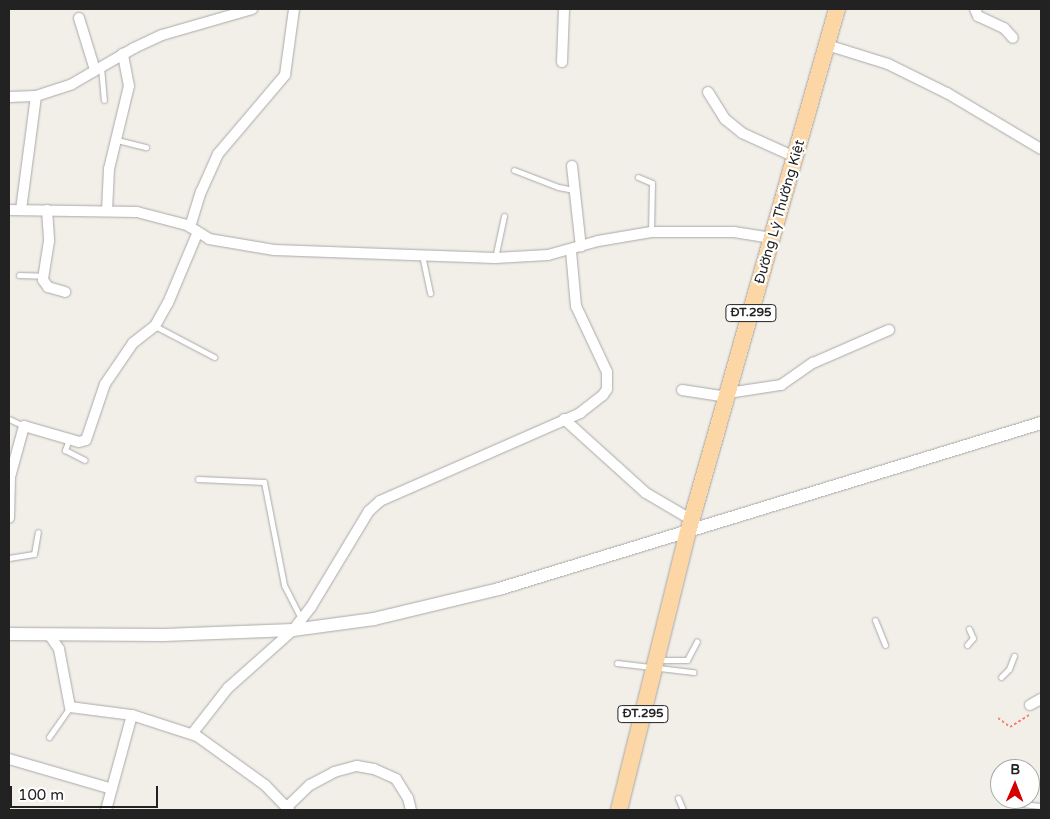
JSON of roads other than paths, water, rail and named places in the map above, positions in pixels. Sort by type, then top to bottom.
[{"type":"main road","name":"Đường Lý Thường Kiệt","points":[[656,664],[690,526],[837,9]]},
{"type":"main road","name":"ĐT.295","points":[[619,810],[656,664]]},
{"type":"street","points":[[9,97],[36,96],[72,84],[123,54],[162,35],[252,9]]},
{"type":"street","points":[[9,518],[9,477],[24,426],[70,439],[86,440],[105,384],[119,358],[132,343],[155,326],[168,303],[194,230],[200,192],[218,154],[284,75],[294,9]]},
{"type":"street","points":[[562,62],[564,9]]},
{"type":"street","points":[[975,9],[978,16],[1004,28],[1013,38]]},
{"type":"street","points":[[79,18],[98,69]]},
{"type":"street","points":[[827,45],[888,64],[947,93],[1041,149]]},
{"type":"street","points":[[107,211],[110,169],[129,86],[123,54]]},
{"type":"street","points":[[708,92],[725,119],[742,133],[795,157]]},
{"type":"street","points":[[21,210],[36,96]]},
{"type":"street","points":[[572,166],[581,248]]},
{"type":"street","points":[[9,210],[137,212],[194,230],[209,239],[274,250],[495,258],[571,251],[598,241],[651,232],[734,232],[772,238]]},
{"type":"street","points":[[47,210],[48,241],[43,276],[44,285],[65,292]]},
{"type":"street","points":[[192,734],[228,688],[293,630],[335,574],[369,511],[380,501],[564,419],[595,403],[607,389],[608,381],[594,340],[576,306],[571,251]]},
{"type":"street","points":[[682,390],[727,395],[781,385],[813,363],[890,330]]},
{"type":"street","points":[[564,419],[646,493],[690,526]]},
{"type":"street","points":[[9,634],[50,636],[293,630],[428,608],[690,526],[1041,423]]},
{"type":"street","points":[[50,636],[59,649],[70,707],[132,715],[192,734],[264,785],[288,809],[310,785],[334,772],[357,766],[374,769],[396,779],[408,798],[411,810]]},
{"type":"street","points":[[1032,708],[1041,699]]},
{"type":"street","points":[[106,810],[132,715]]},
{"type":"street","points":[[9,759],[112,789]]},
{"type":"lane","points":[[98,69],[104,100]]},
{"type":"lane","points":[[117,140],[146,147]]},
{"type":"lane","points":[[514,170],[558,187],[574,190]]},
{"type":"lane","points":[[638,177],[652,183],[651,232]]},
{"type":"lane","points":[[495,258],[504,216]]},
{"type":"lane","points":[[422,254],[430,293]]},
{"type":"lane","points":[[19,275],[43,276]]},
{"type":"lane","points":[[155,326],[214,357]]},
{"type":"lane","points":[[9,419],[24,426]]},
{"type":"lane","points":[[70,439],[66,450],[85,460]]},
{"type":"lane","points":[[198,479],[264,482],[284,586],[301,619]]},
{"type":"lane","points":[[9,558],[34,554],[38,532]]},
{"type":"lane","points":[[875,620],[885,644]]},
{"type":"lane","points":[[967,645],[973,638],[970,629]]},
{"type":"lane","points":[[617,664],[674,663],[687,660],[697,641]]},
{"type":"lane","points":[[1001,677],[1009,669],[1014,656]]},
{"type":"lane","points":[[656,664],[693,672]]},
{"type":"lane","points":[[48,736],[70,707]]},
{"type":"lane","points":[[678,798],[683,810]]}]
